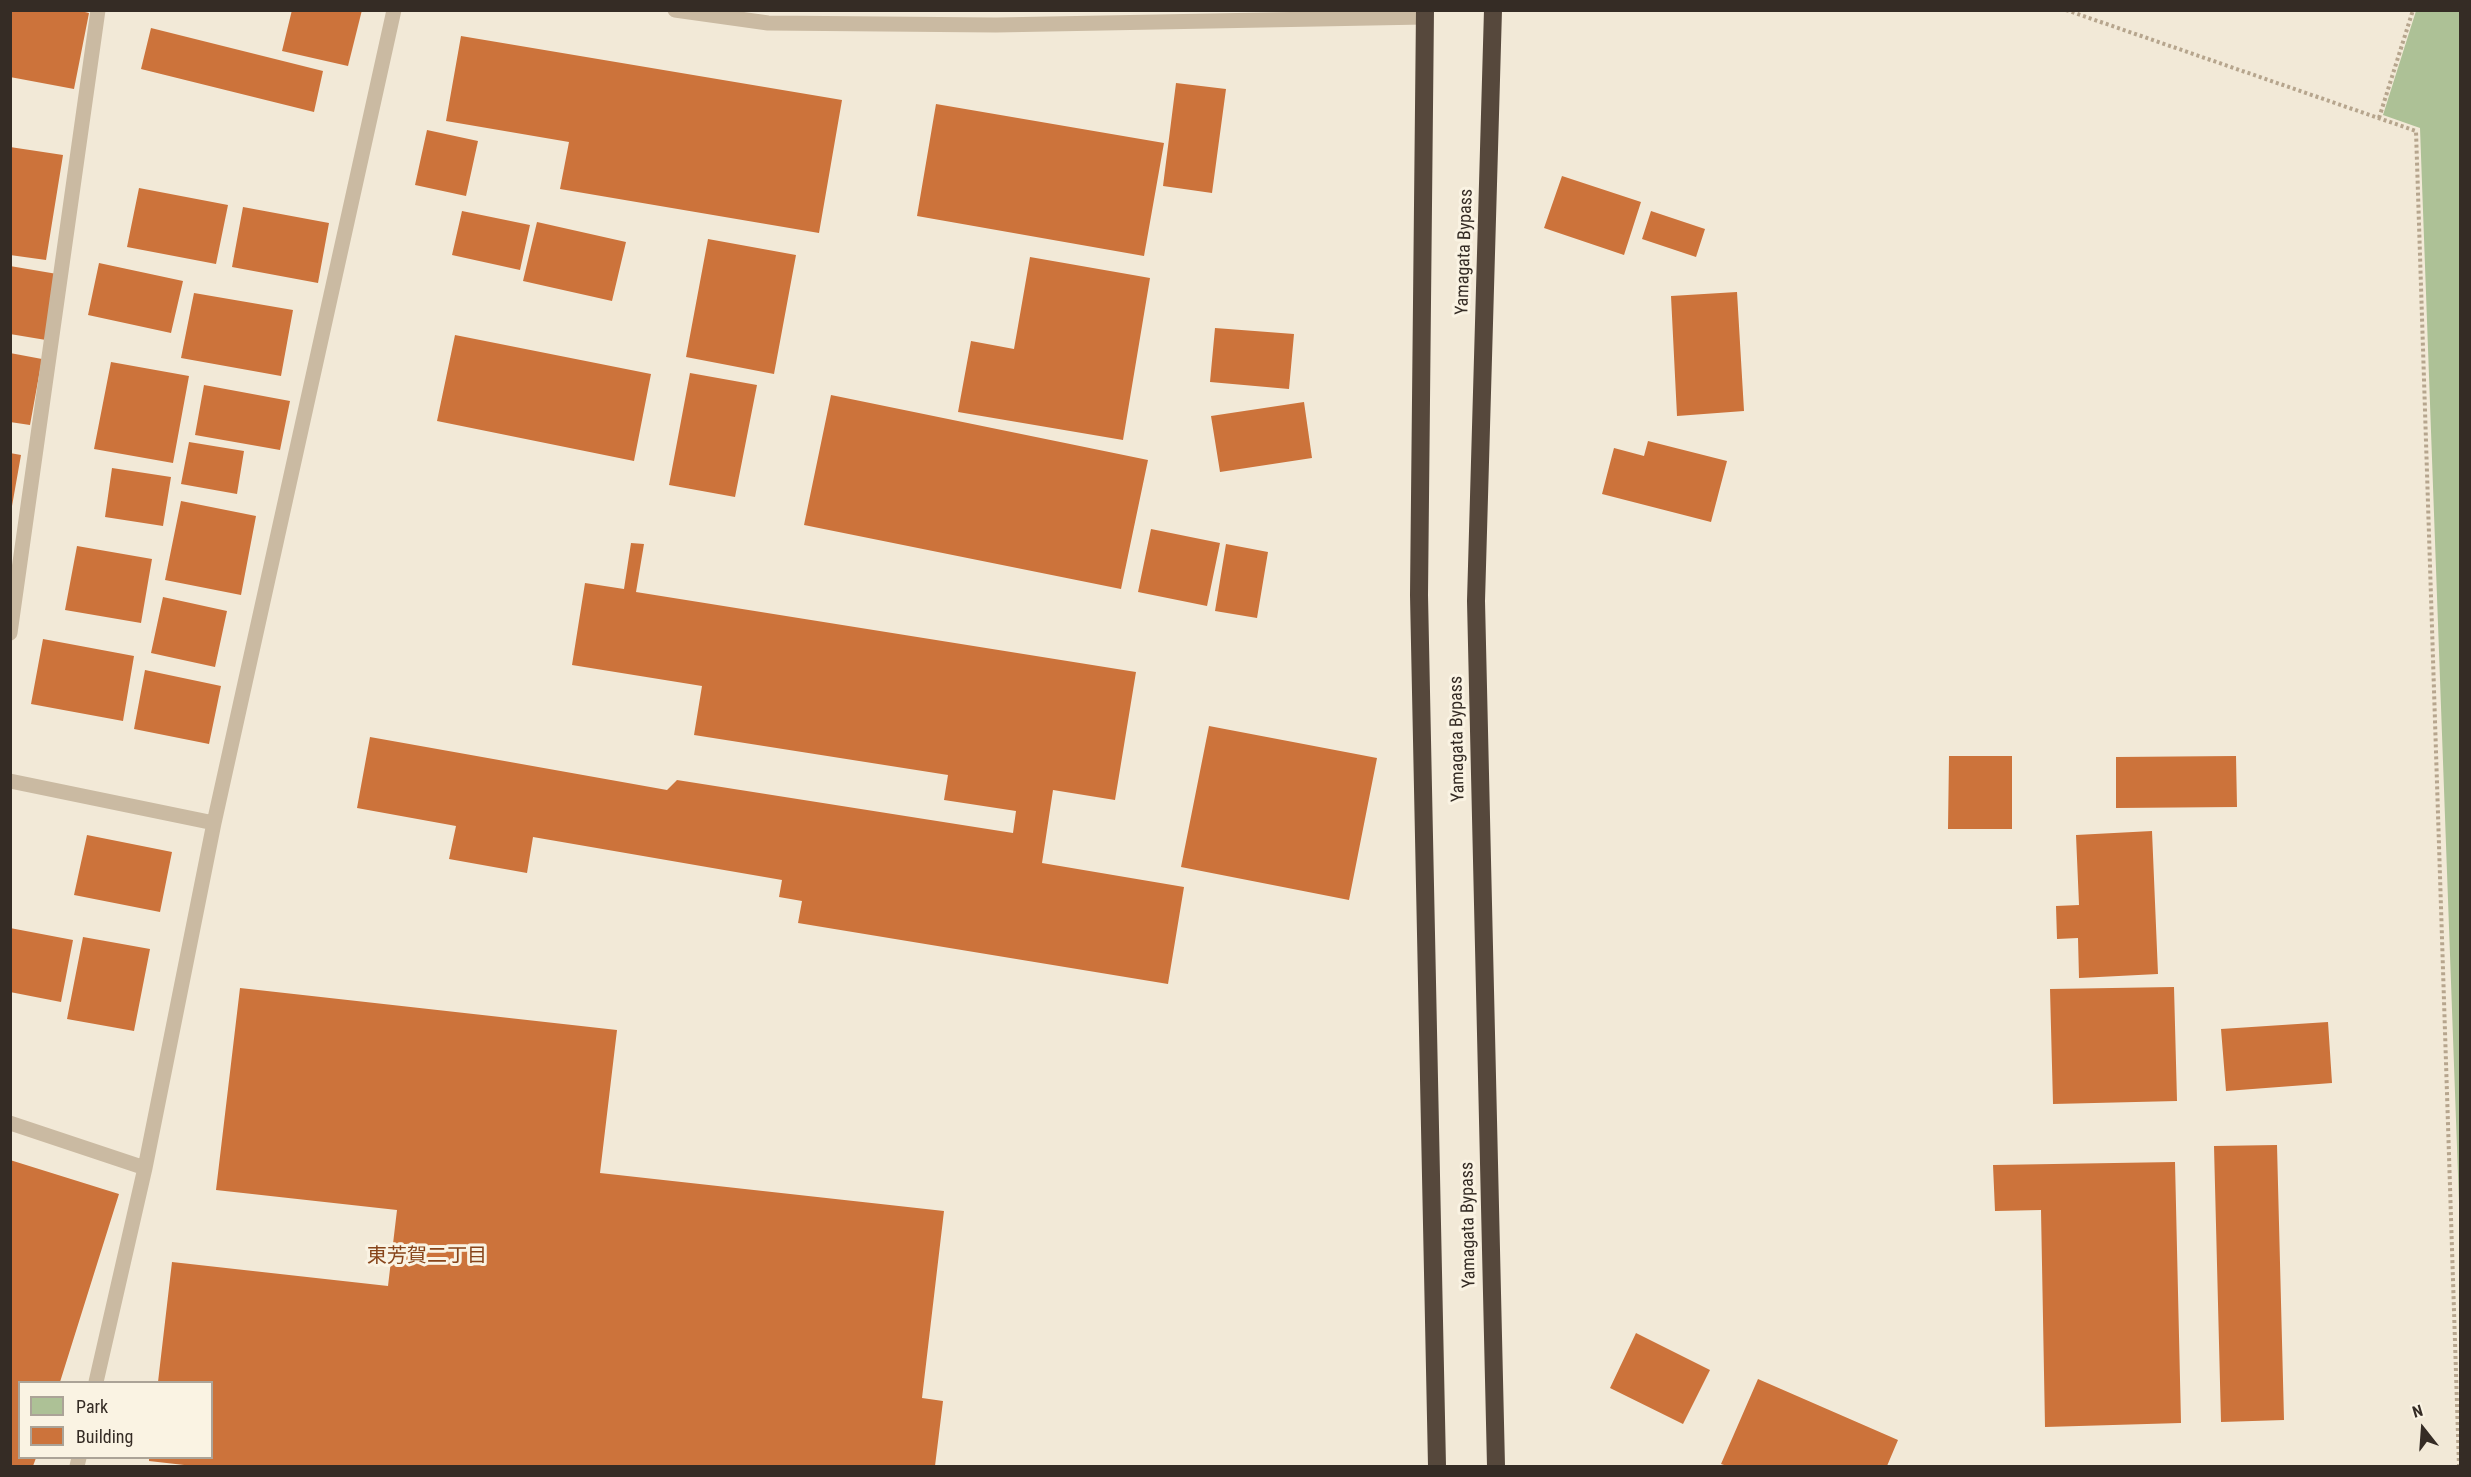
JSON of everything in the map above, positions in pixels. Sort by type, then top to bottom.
[{"type":"highway","name":"Yamagata Bypass","points":[[1493,10],[1476,601],[1496,1467]]},
{"type":"highway","name":"Yamagata Bypass","points":[[1425,14],[1419,595],[1437,1467]]},
{"type":"lane","points":[[10,633],[98,10]]},
{"type":"lane","points":[[96,1381],[145,1168],[214,823],[394,10]]},
{"type":"lane","points":[[675,10],[768,23],[996,25],[1425,14]]},
{"type":"lane","points":[[10,781],[214,823]]},
{"type":"lane","points":[[10,1123],[145,1168]]},
{"type":"path","points":[[2067,10],[2416,131],[2459,1467]]},
{"type":"path","points":[[2379,118],[2412,10]]},
{"type":"green space","points":[[2416,11],[2460,11],[2460,1230],[2420,128],[2383,115]]},
{"type":"building","points":[[10,10],[77,10],[89,13],[74,89],[10,77]]},
{"type":"building","points":[[292,10],[362,10],[348,66],[282,51]]},
{"type":"building","points":[[151,28],[323,71],[314,112],[141,69]]},
{"type":"building","points":[[461,36],[842,100],[819,233],[560,189],[569,142],[446,121]]},
{"type":"building","points":[[1176,83],[1226,89],[1212,193],[1163,186]]},
{"type":"building","points":[[936,104],[1164,143],[1144,256],[917,216]]},
{"type":"building","points":[[427,130],[478,141],[466,196],[415,185]]},
{"type":"building","points":[[10,147],[63,155],[46,260],[10,255]]},
{"type":"building","points":[[1562,176],[1641,202],[1624,255],[1544,228]]},
{"type":"building","points":[[139,188],[228,205],[216,264],[127,247]]},
{"type":"building","points":[[243,207],[329,223],[318,283],[232,267]]},
{"type":"building","points":[[462,211],[530,225],[520,270],[452,255]]},
{"type":"building","points":[[1651,211],[1705,229],[1696,257],[1642,239]]},
{"type":"building","points":[[537,222],[626,242],[612,301],[523,281]]},
{"type":"building","points":[[708,239],[796,255],[774,374],[686,357]]},
{"type":"building","points":[[1030,257],[1150,278],[1123,440],[958,412],[971,341],[1014,349]]},
{"type":"building","points":[[99,263],[183,281],[171,333],[88,315]]},
{"type":"building","points":[[10,266],[57,274],[46,340],[10,334]]},
{"type":"building","points":[[1737,292],[1744,411],[1677,416],[1671,296]]},
{"type":"building","points":[[194,293],[293,310],[281,376],[181,358]]},
{"type":"building","points":[[1215,328],[1294,334],[1289,389],[1210,382]]},
{"type":"building","points":[[455,335],[651,374],[634,461],[437,421]]},
{"type":"building","points":[[10,353],[42,359],[30,425],[10,422]]},
{"type":"building","points":[[111,362],[189,376],[173,463],[94,449]]},
{"type":"building","points":[[690,373],[757,385],[735,497],[669,485]]},
{"type":"building","points":[[204,385],[290,401],[280,450],[195,435]]},
{"type":"building","points":[[831,395],[1148,460],[1121,589],[804,525]]},
{"type":"building","points":[[1304,402],[1312,458],[1220,472],[1211,416]]},
{"type":"building","points":[[1648,441],[1727,461],[1711,522],[1602,494],[1614,448],[1644,456]]},
{"type":"building","points":[[189,442],[244,451],[237,494],[181,484]]},
{"type":"building","points":[[10,453],[21,455],[12,506],[10,505]]},
{"type":"building","points":[[112,468],[171,477],[163,526],[105,517]]},
{"type":"building","points":[[181,501],[256,516],[241,595],[165,580]]},
{"type":"building","points":[[1151,529],[1220,543],[1207,606],[1138,592]]},
{"type":"building","points":[[631,543],[644,544],[636,592],[1136,672],[1115,800],[1053,790],[1042,863],[1184,887],[1168,984],[798,923],[802,901],[779,897],[782,880],[533,837],[527,873],[449,859],[456,826],[357,808],[370,737],[667,790],[677,780],[1013,833],[1016,811],[944,800],[948,775],[694,735],[702,686],[572,665],[585,583],[624,589]]},
{"type":"building","points":[[1226,544],[1268,552],[1257,618],[1215,611]]},
{"type":"building","points":[[77,546],[152,559],[141,623],[65,610]]},
{"type":"building","points":[[163,597],[227,611],[215,667],[151,653]]},
{"type":"building","points":[[43,639],[134,656],[123,721],[31,704]]},
{"type":"building","points":[[145,670],[221,686],[209,744],[134,729]]},
{"type":"building","points":[[1209,726],[1377,758],[1349,900],[1181,867]]},
{"type":"building","points":[[1949,756],[2012,756],[2012,829],[1948,829]]},
{"type":"building","points":[[2236,756],[2237,807],[2116,808],[2116,757]]},
{"type":"building","points":[[2152,831],[2158,974],[2079,978],[2078,938],[2057,939],[2056,906],[2079,905],[2076,835]]},
{"type":"building","points":[[87,835],[172,852],[160,912],[74,895]]},
{"type":"building","points":[[10,928],[73,940],[61,1002],[10,992]]},
{"type":"building","points":[[83,937],[150,949],[134,1031],[67,1019]]},
{"type":"building","points":[[2174,987],[2177,1101],[2053,1104],[2050,989]]},
{"type":"building","points":[[240,988],[617,1030],[600,1173],[944,1211],[922,1398],[943,1401],[935,1466],[193,1466],[149,1461],[149,1459],[213,1459],[213,1381],[158,1381],[172,1262],[388,1286],[397,1210],[216,1190]]},
{"type":"building","points":[[2328,1022],[2332,1083],[2226,1091],[2221,1029]]},
{"type":"building","points":[[2277,1145],[2284,1420],[2221,1422],[2214,1146]]},
{"type":"building","points":[[10,1160],[119,1194],[60,1381],[18,1381],[18,1459],[36,1459],[33,1466],[10,1466]]},
{"type":"building","points":[[2175,1162],[2181,1423],[2045,1427],[2041,1210],[1995,1211],[1993,1165]]},
{"type":"building","points":[[1636,1333],[1710,1370],[1683,1424],[1610,1388]]},
{"type":"building","points":[[1758,1379],[1898,1440],[1887,1466],[1727,1466],[1721,1464]]},
{"type":"district","name":"東芳賀二丁目","points":[[427,1257]]}]
